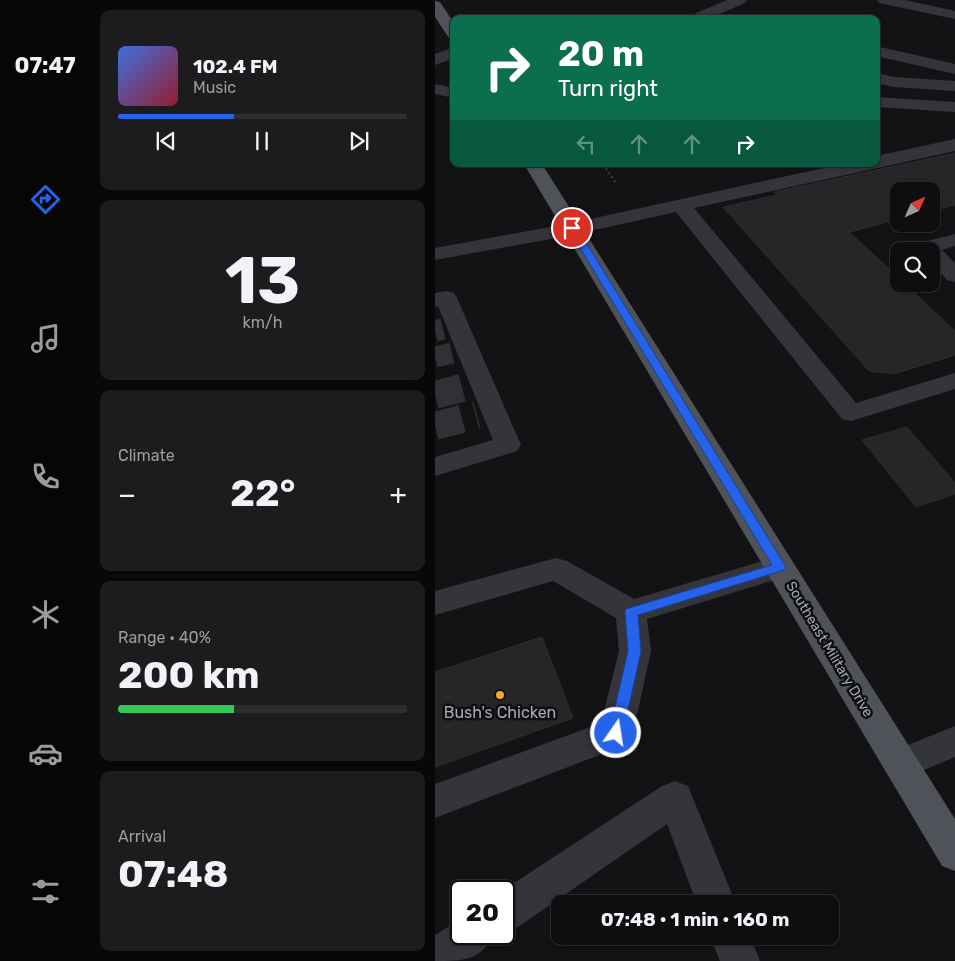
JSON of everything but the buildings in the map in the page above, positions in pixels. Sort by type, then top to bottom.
[{"type":"main road","points":[[435,5],[450,29]]},
{"type":"main road","name":"Southeast Military Drive","points":[[535,167],[955,853]]},
{"type":"lane","points":[[703,15],[740,0]]},
{"type":"lane","points":[[884,0],[955,15]]},
{"type":"lane","points":[[715,10],[728,15]]},
{"type":"lane","points":[[880,52],[955,69]]},
{"type":"lane","points":[[435,60],[450,54]]},
{"type":"lane","points":[[880,79],[894,82],[955,86]]},
{"type":"lane","points":[[435,89],[450,93]]},
{"type":"lane","points":[[880,102],[955,107]]},
{"type":"lane","points":[[880,161],[955,145]]},
{"type":"lane","points":[[435,254],[572,228],[853,167]]},
{"type":"lane","points":[[680,204],[851,413],[955,381]]},
{"type":"lane","points":[[955,240],[927,247],[955,275]]},
{"type":"lane","points":[[435,300],[445,298],[450,328],[473,385],[485,413],[508,445],[435,467]]},
{"type":"lane","points":[[435,603],[556,569],[631,612],[780,567]]},
{"type":"lane","points":[[435,801],[616,733],[635,651],[631,612]]},
{"type":"lane","points":[[900,764],[955,741]]},
{"type":"lane","points":[[515,906],[675,798],[713,895]]},
{"type":"lane","points":[[435,959],[456,945]]},
{"type":"lane","points":[[734,945],[740,961]]},
{"type":"path","points":[[605,167],[616,183]]},
{"type":"tunnel","points":[[435,331],[443,329]]},
{"type":"tunnel","points":[[435,357],[452,353]]},
{"type":"tunnel","points":[[435,395],[465,387]]},
{"type":"tunnel","points":[[435,426],[477,415]]},
{"type":"place","name":"Bush's Chicken","points":[[500,695]]},
{"type":"route","points":[[572,228],[780,567],[631,612],[635,651],[616,733]]}]
